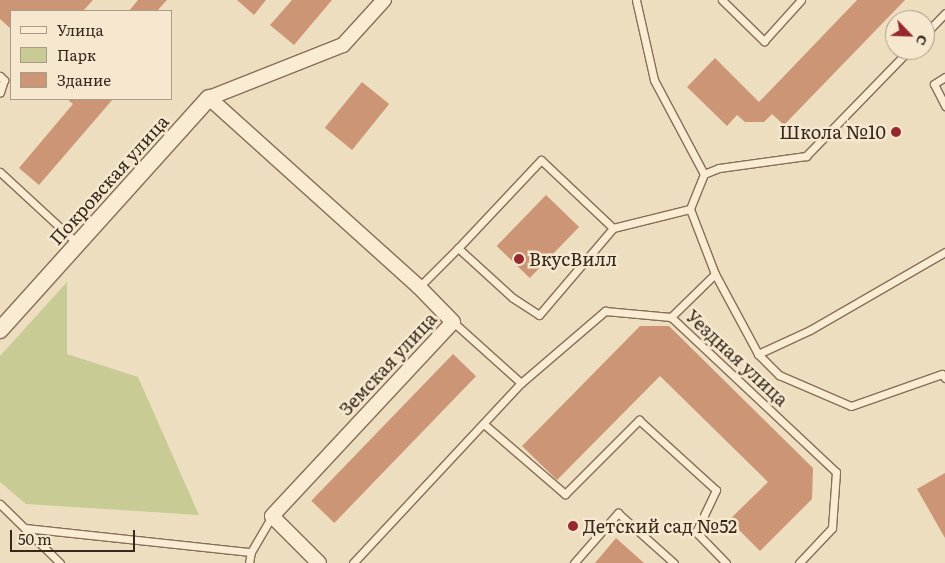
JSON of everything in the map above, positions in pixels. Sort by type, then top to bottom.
[{"type":"street","name":"Покровская улица","points":[[0,330],[209,98],[343,45],[384,0]]},
{"type":"street","name":"Земская улица","points":[[209,98],[420,287],[453,322],[272,516]]},
{"type":"street","points":[[272,516],[319,563]]},
{"type":"lane","points":[[636,0],[654,80],[704,174]]},
{"type":"lane","points":[[722,0],[764,41],[801,0]]},
{"type":"lane","points":[[935,24],[945,13]]},
{"type":"lane","points":[[899,60],[806,156],[719,168],[704,174],[690,210],[715,274],[758,354],[779,375],[851,406],[942,374],[945,378]]},
{"type":"lane","points":[[0,76],[4,80],[0,92]]},
{"type":"lane","points":[[945,77],[934,84],[945,106]]},
{"type":"lane","points":[[420,287],[541,160],[613,228]]},
{"type":"lane","points":[[0,172],[79,244]]},
{"type":"lane","points":[[458,248],[513,298],[538,315],[613,228],[690,210]]},
{"type":"lane","points":[[758,354],[810,330],[945,252]]},
{"type":"lane","name":"Уездная улица","points":[[715,274],[671,317],[836,472],[832,528],[800,563]]},
{"type":"lane","points":[[353,563],[485,425],[522,383],[605,311],[671,317]]},
{"type":"lane","points":[[453,322],[522,383]]},
{"type":"lane","points":[[485,425],[565,494],[639,420],[716,490],[696,532],[726,563]]},
{"type":"lane","points":[[0,504],[60,563]]},
{"type":"lane","points":[[574,563],[618,513],[674,563]]},
{"type":"lane","points":[[249,563],[251,552],[272,516]]},
{"type":"lane","points":[[26,528],[251,552]]},
{"type":"green space","points":[[67,282],[67,354],[138,377],[199,515],[26,504],[0,482],[0,356]]},
{"type":"building","points":[[0,0],[93,0],[84,10],[10,10],[10,28],[0,19]]},
{"type":"building","points":[[138,0],[167,0],[158,10],[130,10]]},
{"type":"building","points":[[237,0],[266,0],[254,15]]},
{"type":"building","points":[[292,0],[332,0],[294,45],[270,25]]},
{"type":"building","points":[[857,0],[905,0],[895,10],[885,10],[885,21],[784,125],[772,114],[764,122],[745,122],[737,115],[727,126],[687,87],[715,58],[759,102]]},
{"type":"building","points":[[362,82],[389,104],[352,150],[325,128]]},
{"type":"building","points":[[68,100],[112,100],[39,185],[19,168],[73,104]]},
{"type":"building","points":[[546,195],[579,227],[530,278],[497,246]]},
{"type":"building","points":[[640,326],[669,326],[813,468],[812,499],[760,551],[729,520],[768,482],[660,376],[557,480],[522,446]]},
{"type":"building","points":[[453,354],[476,376],[334,523],[311,501]]},
{"type":"building","points":[[945,473],[945,538],[917,489]]},
{"type":"building","points":[[616,538],[644,563],[595,563]]},
{"type":"place","name":"Школа №10","points":[[896,132]]},
{"type":"place","name":"ВкусВилл","points":[[519,259]]},
{"type":"place","name":"Детский сад №52","points":[[573,526]]}]
